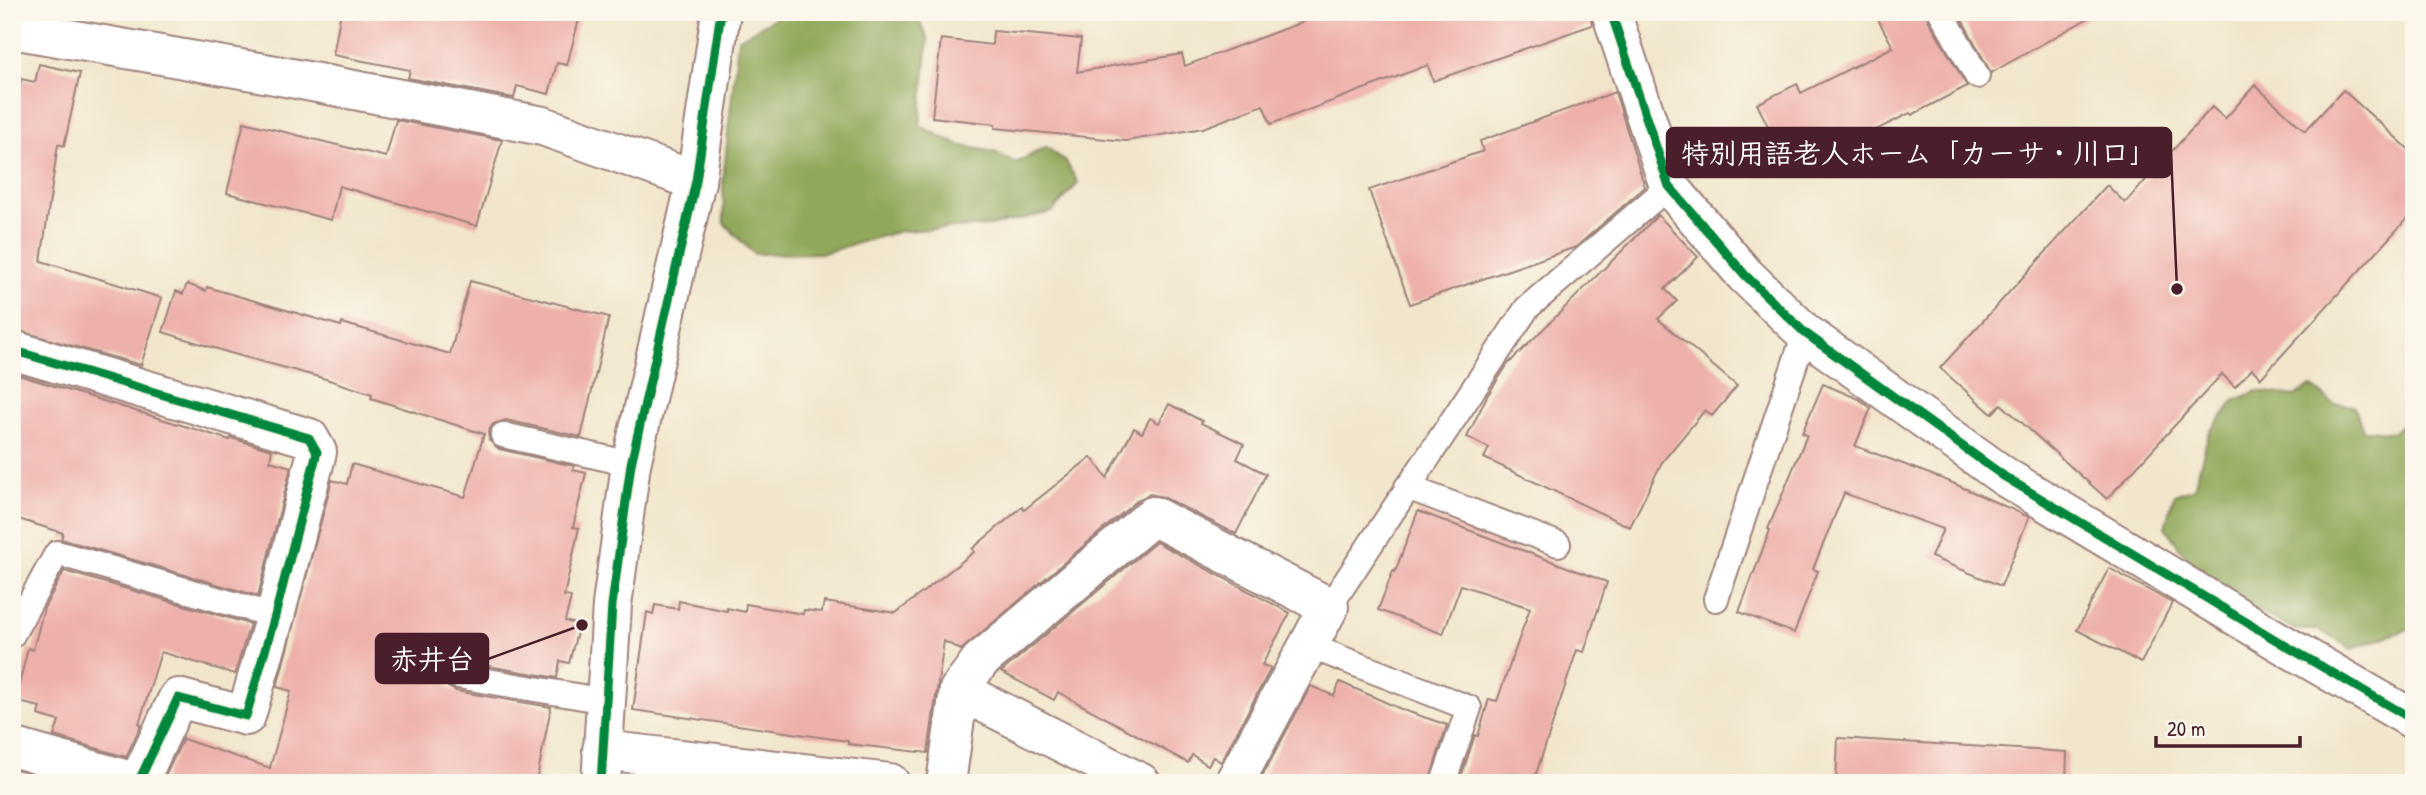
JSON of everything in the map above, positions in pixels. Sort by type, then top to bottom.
[{"type":"street","points":[[721,12],[696,181],[631,464],[612,605],[602,766],[890,783]]},
{"type":"street","points":[[1611,12],[1669,186],[1745,275],[1805,333],[2005,477],[2414,720]]},
{"type":"street","points":[[12,29],[543,126],[696,181]]},
{"type":"street","points":[[12,350],[309,438],[317,452],[246,716],[178,698],[138,783],[12,747]]},
{"type":"street","points":[[946,783],[959,690],[980,661],[1153,516],[1329,607],[1234,783]]},
{"type":"street","points":[[959,690],[1141,783]]},
{"type":"lane","points":[[1941,12],[1977,76]]},
{"type":"lane","points":[[1329,607],[1527,308],[1669,186]]},
{"type":"lane","points":[[1716,599],[1805,333]]},
{"type":"lane","points":[[503,435],[631,464]]},
{"type":"lane","points":[[1407,486],[1558,544]]},
{"type":"lane","points":[[12,635],[57,553],[275,616]]},
{"type":"lane","points":[[1307,645],[1469,708],[1443,783]]},
{"type":"lane","points":[[458,676],[606,701]]},
{"type":"green space","points":[[785,12],[915,12],[928,39],[920,126],[958,145],[994,152],[1016,163],[1046,147],[1066,162],[1078,183],[1052,212],[990,226],[900,231],[823,253],[754,254],[724,223],[723,181],[738,39]]},
{"type":"green space","points":[[2414,374],[2414,627],[2352,649],[2319,630],[2296,630],[2207,587],[2165,527],[2174,495],[2194,488],[2209,433],[2234,401],[2257,391],[2295,396],[2311,386],[2334,404],[2354,406],[2363,430],[2394,432],[2412,415],[2404,385]]},
{"type":"building","points":[[341,12],[581,12],[567,65],[557,63],[549,94],[517,86],[514,98],[408,78],[410,70],[333,55]]},
{"type":"building","points":[[1329,12],[1590,12],[1592,25],[1433,81],[1428,65],[1271,124],[1263,105],[1203,128],[1126,141],[995,128],[995,124],[932,117],[941,39],[992,45],[993,31],[1081,39],[1077,72],[1182,54],[1185,66]]},
{"type":"building","points":[[1874,12],[1926,12],[1967,86],[1912,115],[1910,113],[1852,142],[1850,139],[1777,175],[1757,134],[1769,128],[1757,104],[1797,84],[1801,93],[1893,47]]},
{"type":"building","points":[[1958,12],[2099,12],[1991,73]]},
{"type":"building","points":[[39,64],[80,73],[64,146],[58,144],[41,261],[162,298],[141,365],[12,329],[12,121],[21,79],[35,82]]},
{"type":"building","points":[[2255,85],[2305,131],[2343,90],[2414,154],[2414,211],[2261,378],[2252,369],[2235,387],[2222,374],[2107,499],[2001,404],[1992,414],[1940,368],[2107,185],[2125,203],[2212,107],[2225,119]]},
{"type":"building","points":[[1615,92],[1645,187],[1576,247],[1410,304],[1369,190],[1483,151],[1480,141]]},
{"type":"building","points":[[396,120],[502,140],[477,226],[339,186],[331,220],[227,193],[244,122],[386,157]]},
{"type":"building","points":[[1658,215],[1698,257],[1665,289],[1677,301],[1658,319],[1737,386],[1712,416],[1705,410],[1662,462],[1630,527],[1484,458],[1489,448],[1467,437],[1487,396],[1508,364]]},
{"type":"building","points":[[470,281],[609,317],[581,437],[506,420],[493,424],[488,432],[489,440],[499,449],[574,466],[573,470],[586,473],[573,527],[579,528],[564,596],[571,597],[565,621],[579,625],[569,663],[560,661],[557,678],[460,661],[447,666],[443,674],[448,687],[456,691],[551,707],[536,783],[162,783],[183,739],[270,768],[291,691],[277,687],[332,480],[347,484],[352,464],[465,497],[484,434],[371,398],[372,394],[326,379],[163,332],[176,291],[183,294],[187,284],[206,291],[207,287],[450,354]]},
{"type":"building","points":[[12,373],[230,440],[231,438],[272,450],[270,461],[291,467],[258,596],[61,539],[63,533],[12,517]]},
{"type":"building","points":[[1823,384],[1859,399],[1871,408],[1855,446],[1948,481],[2029,517],[2001,586],[1931,557],[1943,529],[1844,493],[1813,569],[1818,571],[1794,633],[1739,612],[1770,530],[1768,529],[1807,435],[1802,433]]},
{"type":"building","points":[[1169,404],[1244,444],[1237,459],[1266,474],[1236,534],[1163,497],[1150,494],[1139,499],[961,650],[944,641],[928,753],[848,744],[848,741],[633,710],[647,612],[653,614],[655,605],[678,609],[679,601],[745,612],[746,604],[803,614],[804,610],[822,612],[824,602],[896,613],[974,552],[972,549],[1022,507],[1024,510],[1091,457],[1107,478],[1134,428],[1142,433],[1150,418],[1159,423]]},
{"type":"building","points":[[1418,511],[1607,582],[1584,652],[1577,650],[1533,783],[1459,783],[1489,699],[1497,701],[1530,608],[1461,585],[1443,634],[1378,610]]},
{"type":"building","points":[[1156,542],[1290,613],[1262,665],[1271,668],[1221,762],[1213,757],[1208,765],[1192,755],[1188,763],[1058,692],[1054,700],[1001,672]]},
{"type":"building","points":[[2109,568],[2172,603],[2141,663],[2077,630]]},
{"type":"building","points":[[64,571],[250,624],[235,674],[161,652],[139,724],[141,725],[126,757],[54,736],[59,721],[38,715],[40,707],[15,701],[28,648],[33,650],[44,608]]},
{"type":"building","points":[[1340,682],[1403,710],[1447,725],[1429,783],[1259,782],[1311,686],[1334,696]]},
{"type":"building","points":[[1838,738],[2067,752],[2066,783],[1836,783]]},
{"type":"cycle path","points":[[601,783],[612,605],[631,464],[696,181],[721,12]]},
{"type":"cycle path","points":[[1611,12],[1669,186],[1745,275],[1805,333],[2005,477],[2414,720]]},
{"type":"cycle path","points":[[12,350],[309,438],[317,452],[246,716],[178,698],[138,783]]},
{"type":"place","name":"特別用語老人ホーム「カーサ・川口」","points":[[2177,289]]},
{"type":"place","name":"赤井台","points":[[582,625]]}]
